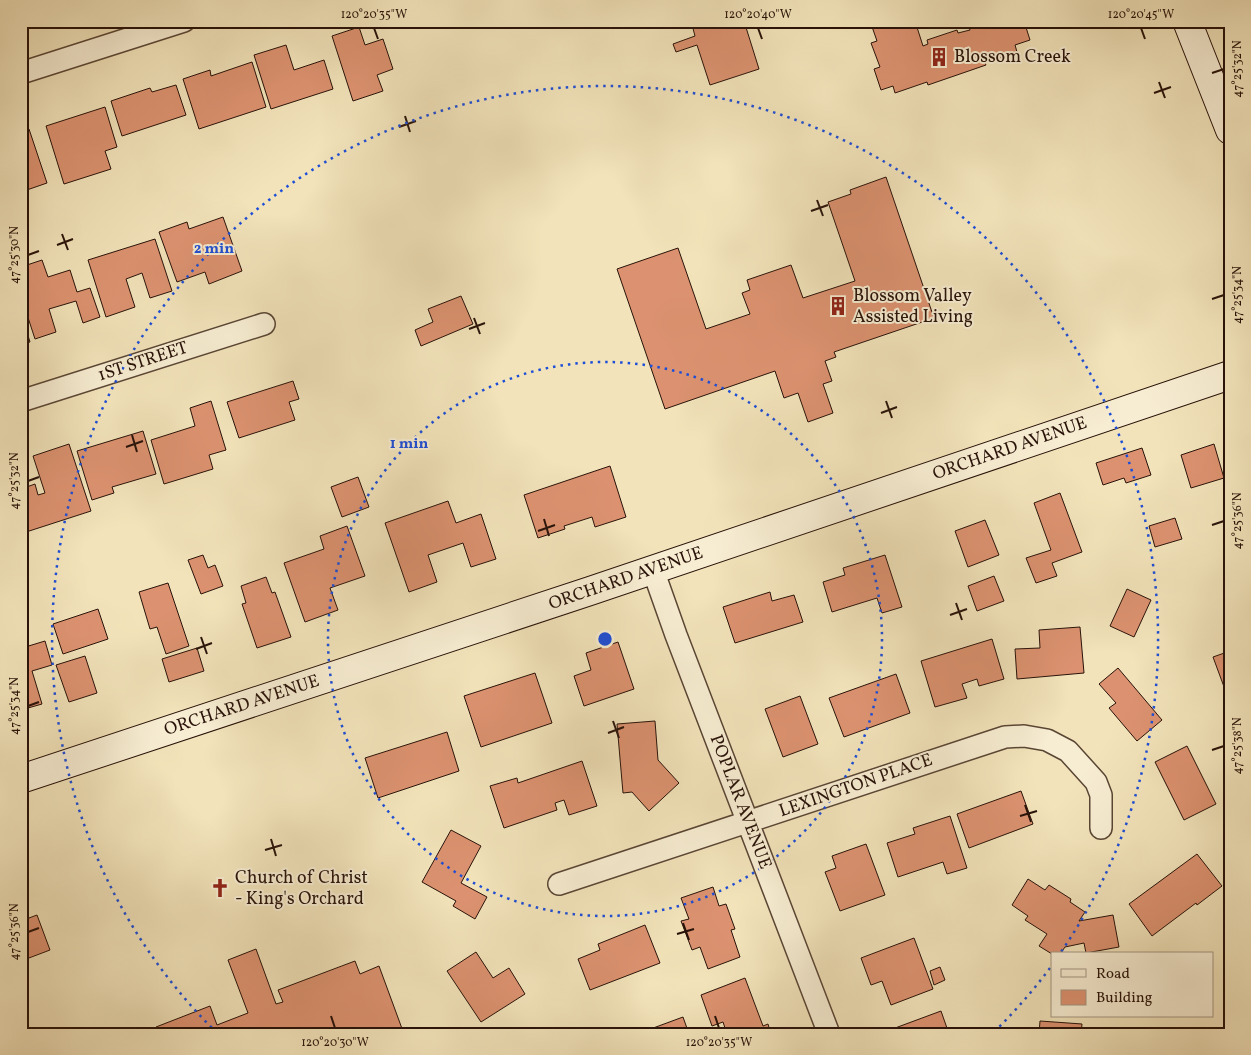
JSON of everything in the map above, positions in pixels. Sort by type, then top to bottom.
[{"type":"street","points":[[21,73],[184,21]]},
{"type":"street","points":[[1188,21],[1230,130]]},
{"type":"street","name":"1ST STREET","points":[[21,401],[264,324]]},
{"type":"street","name":"ORCHARD AVENUE","points":[[21,779],[653,570],[1230,375]]},
{"type":"street","name":"POPLAR AVENUE","points":[[653,570],[676,635],[829,1034]]},
{"type":"street","name":"LEXINGTON PLACE","points":[[559,884],[1005,736],[1024,736],[1047,740],[1068,751],[1096,782],[1101,795],[1102,828]]},
{"type":"building","points":[[691,21],[744,21],[759,69],[710,85],[697,45],[676,52],[673,44],[695,36]]},
{"type":"building","name":"Blossom Creek","points":[[870,21],[915,21],[923,46],[928,44],[927,40],[957,30],[958,33],[970,30],[968,21],[1024,21],[1030,40],[1015,45],[1017,52],[985,63],[986,65],[928,85],[927,82],[895,93],[893,86],[881,90],[874,69],[880,67],[871,43],[877,41]]},
{"type":"building","points":[[359,27],[365,45],[383,39],[393,69],[377,75],[383,91],[353,101],[332,36]]},
{"type":"building","points":[[286,45],[294,70],[324,60],[333,89],[271,109],[254,55]]},
{"type":"building","points":[[252,62],[266,107],[199,129],[183,79],[210,70],[211,76]]},
{"type":"building","points":[[176,85],[186,115],[122,136],[111,101],[150,88],[152,92]]},
{"type":"building","points":[[105,107],[117,147],[105,151],[111,169],[64,184],[46,126]]},
{"type":"building","points":[[29,129],[47,183],[21,192],[21,131]]},
{"type":"building","name":"Blossom Valley Assisted Living","points":[[886,177],[934,318],[834,352],[836,357],[825,361],[832,381],[823,384],[833,413],[808,422],[798,393],[784,398],[775,371],[665,409],[617,269],[678,248],[706,329],[750,314],[742,293],[750,290],[747,280],[791,265],[803,298],[855,281],[828,202],[851,194],[850,190]]},
{"type":"building","points":[[223,217],[242,271],[209,284],[205,272],[177,282],[159,232],[187,222],[189,229]]},
{"type":"building","points":[[155,239],[172,291],[150,298],[142,273],[126,279],[135,307],[106,317],[88,260]]},
{"type":"building","points":[[42,260],[48,277],[70,270],[77,292],[90,288],[100,317],[83,323],[76,301],[49,309],[56,332],[35,339],[21,296],[21,267]]},
{"type":"building","points":[[461,296],[473,324],[421,346],[415,330],[433,322],[428,309]]},
{"type":"building","points":[[21,313],[30,342],[21,344]]},
{"type":"building","points":[[293,381],[299,399],[289,402],[295,420],[239,438],[227,402]]},
{"type":"building","points":[[211,401],[226,450],[209,455],[213,469],[164,484],[151,440],[195,426],[190,408]]},
{"type":"building","points":[[143,431],[156,474],[112,487],[114,493],[92,500],[77,451]]},
{"type":"building","points":[[69,444],[91,511],[23,533],[21,529],[21,489],[35,484],[38,495],[45,493],[33,456]]},
{"type":"building","points":[[1214,444],[1224,478],[1191,488],[1181,455]]},
{"type":"building","points":[[1142,448],[1151,475],[1126,483],[1124,478],[1103,485],[1096,463]]},
{"type":"building","points":[[610,466],[626,517],[595,527],[592,517],[564,526],[565,529],[538,538],[524,495]]},
{"type":"building","points":[[358,477],[369,507],[342,517],[331,487]]},
{"type":"building","points":[[1060,493],[1082,552],[1052,563],[1057,576],[1036,583],[1026,558],[1051,550],[1034,503]]},
{"type":"building","points":[[448,501],[456,523],[481,514],[496,559],[471,567],[463,543],[428,555],[437,582],[409,592],[385,523]]},
{"type":"building","points":[[1175,518],[1182,539],[1155,547],[1149,526]]},
{"type":"building","points":[[985,520],[999,555],[968,567],[955,531]]},
{"type":"building","points":[[347,526],[365,576],[330,588],[338,610],[305,622],[284,563],[324,549],[320,536]]},
{"type":"building","points":[[203,555],[208,568],[215,565],[223,586],[201,594],[188,560]]},
{"type":"building","points":[[885,555],[902,607],[882,613],[877,598],[832,612],[823,582],[845,575],[843,568]]},
{"type":"building","points":[[994,576],[1004,601],[977,611],[968,586]]},
{"type":"building","points":[[266,577],[272,593],[275,592],[291,637],[257,648],[242,604],[246,603],[241,586]]},
{"type":"building","points":[[168,583],[189,646],[166,654],[157,627],[150,629],[139,592]]},
{"type":"building","points":[[1127,589],[1151,600],[1134,637],[1110,626]]},
{"type":"building","points":[[770,592],[772,601],[794,595],[803,622],[735,643],[723,607]]},
{"type":"building","points":[[98,609],[108,639],[63,654],[53,624]]},
{"type":"building","points":[[1080,627],[1084,673],[1017,679],[1015,649],[1040,648],[1039,630]]},
{"type":"building","points":[[992,639],[1004,679],[979,686],[977,679],[962,684],[967,698],[935,707],[921,661]]},
{"type":"building","points":[[45,641],[52,665],[32,671],[42,704],[21,710],[21,660],[25,659],[22,648]]},
{"type":"building","points":[[618,642],[634,689],[584,706],[574,676],[591,670],[586,653]]},
{"type":"building","points":[[197,648],[204,671],[169,682],[162,659]]},
{"type":"building","points":[[1230,651],[1230,695],[1227,695],[1213,657]]},
{"type":"building","points":[[85,656],[97,693],[69,702],[56,665]]},
{"type":"building","points":[[1118,668],[1162,720],[1137,741],[1109,708],[1116,703],[1099,684]]},
{"type":"building","points":[[535,673],[552,723],[481,747],[464,696]]},
{"type":"building","points":[[896,674],[910,713],[844,737],[829,698]]},
{"type":"building","points":[[800,696],[818,744],[783,757],[765,709]]},
{"type":"building","points":[[655,721],[658,760],[679,783],[649,811],[632,792],[623,793],[617,724]]},
{"type":"building","points":[[447,732],[459,771],[378,798],[365,758]]},
{"type":"building","points":[[1187,746],[1216,804],[1184,820],[1155,762]]},
{"type":"building","points":[[582,761],[597,806],[569,815],[564,800],[555,803],[557,810],[504,828],[490,786],[517,778],[518,783]]},
{"type":"building","points":[[1021,791],[1033,824],[969,848],[957,814]]},
{"type":"building","points":[[950,816],[967,868],[947,874],[943,862],[898,877],[887,843],[915,834],[913,828]]},
{"type":"building","points":[[451,830],[481,846],[461,883],[487,897],[475,919],[453,906],[456,901],[422,882]]},
{"type":"building","points":[[866,844],[885,895],[840,911],[825,872],[836,868],[832,856]]},
{"type":"building","points":[[1197,854],[1222,886],[1152,936],[1129,904]]},
{"type":"building","points":[[1028,879],[1045,890],[1049,885],[1071,899],[1070,902],[1085,912],[1079,921],[1113,915],[1119,947],[1086,952],[1084,943],[1065,947],[1061,952],[1051,953],[1039,946],[1047,934],[1025,920],[1028,916],[1012,905]]},
{"type":"building","points":[[713,887],[719,906],[726,904],[735,929],[731,930],[740,957],[708,969],[700,947],[692,950],[681,921],[689,919],[681,898]]},
{"type":"building","points":[[37,915],[50,950],[21,961],[21,921]]},
{"type":"building","points":[[645,925],[660,963],[590,990],[578,959],[600,950],[598,944]]},
{"type":"building","points":[[914,938],[933,989],[891,1005],[882,981],[871,985],[861,958]]},
{"type":"building","points":[[256,949],[276,1004],[283,1002],[278,990],[355,961],[360,974],[379,966],[404,1034],[159,1034],[156,1027],[210,1006],[217,1025],[248,1013],[228,960]]},
{"type":"building","points":[[476,952],[493,978],[509,968],[525,994],[481,1022],[447,971]]},
{"type":"building","points":[[940,967],[945,980],[934,985],[930,971]]},
{"type":"building","points":[[745,978],[763,1026],[768,1024],[771,1034],[727,1034],[723,1022],[712,1026],[701,995]]},
{"type":"building","points":[[941,1011],[948,1031],[941,1034],[888,1034],[887,1031]]},
{"type":"building","points":[[683,1017],[689,1034],[637,1034]]},
{"type":"building","points":[[1040,1021],[1082,1024],[1081,1034],[1039,1034]]},
{"type":"place","name":"Blossom Creek","points":[[939,57]]},
{"type":"place","name":"Blossom Valley Assisted Living","points":[[838,306]]},
{"type":"place","name":"Church of Christ - King's Orchard","points":[[220,888]]}]
